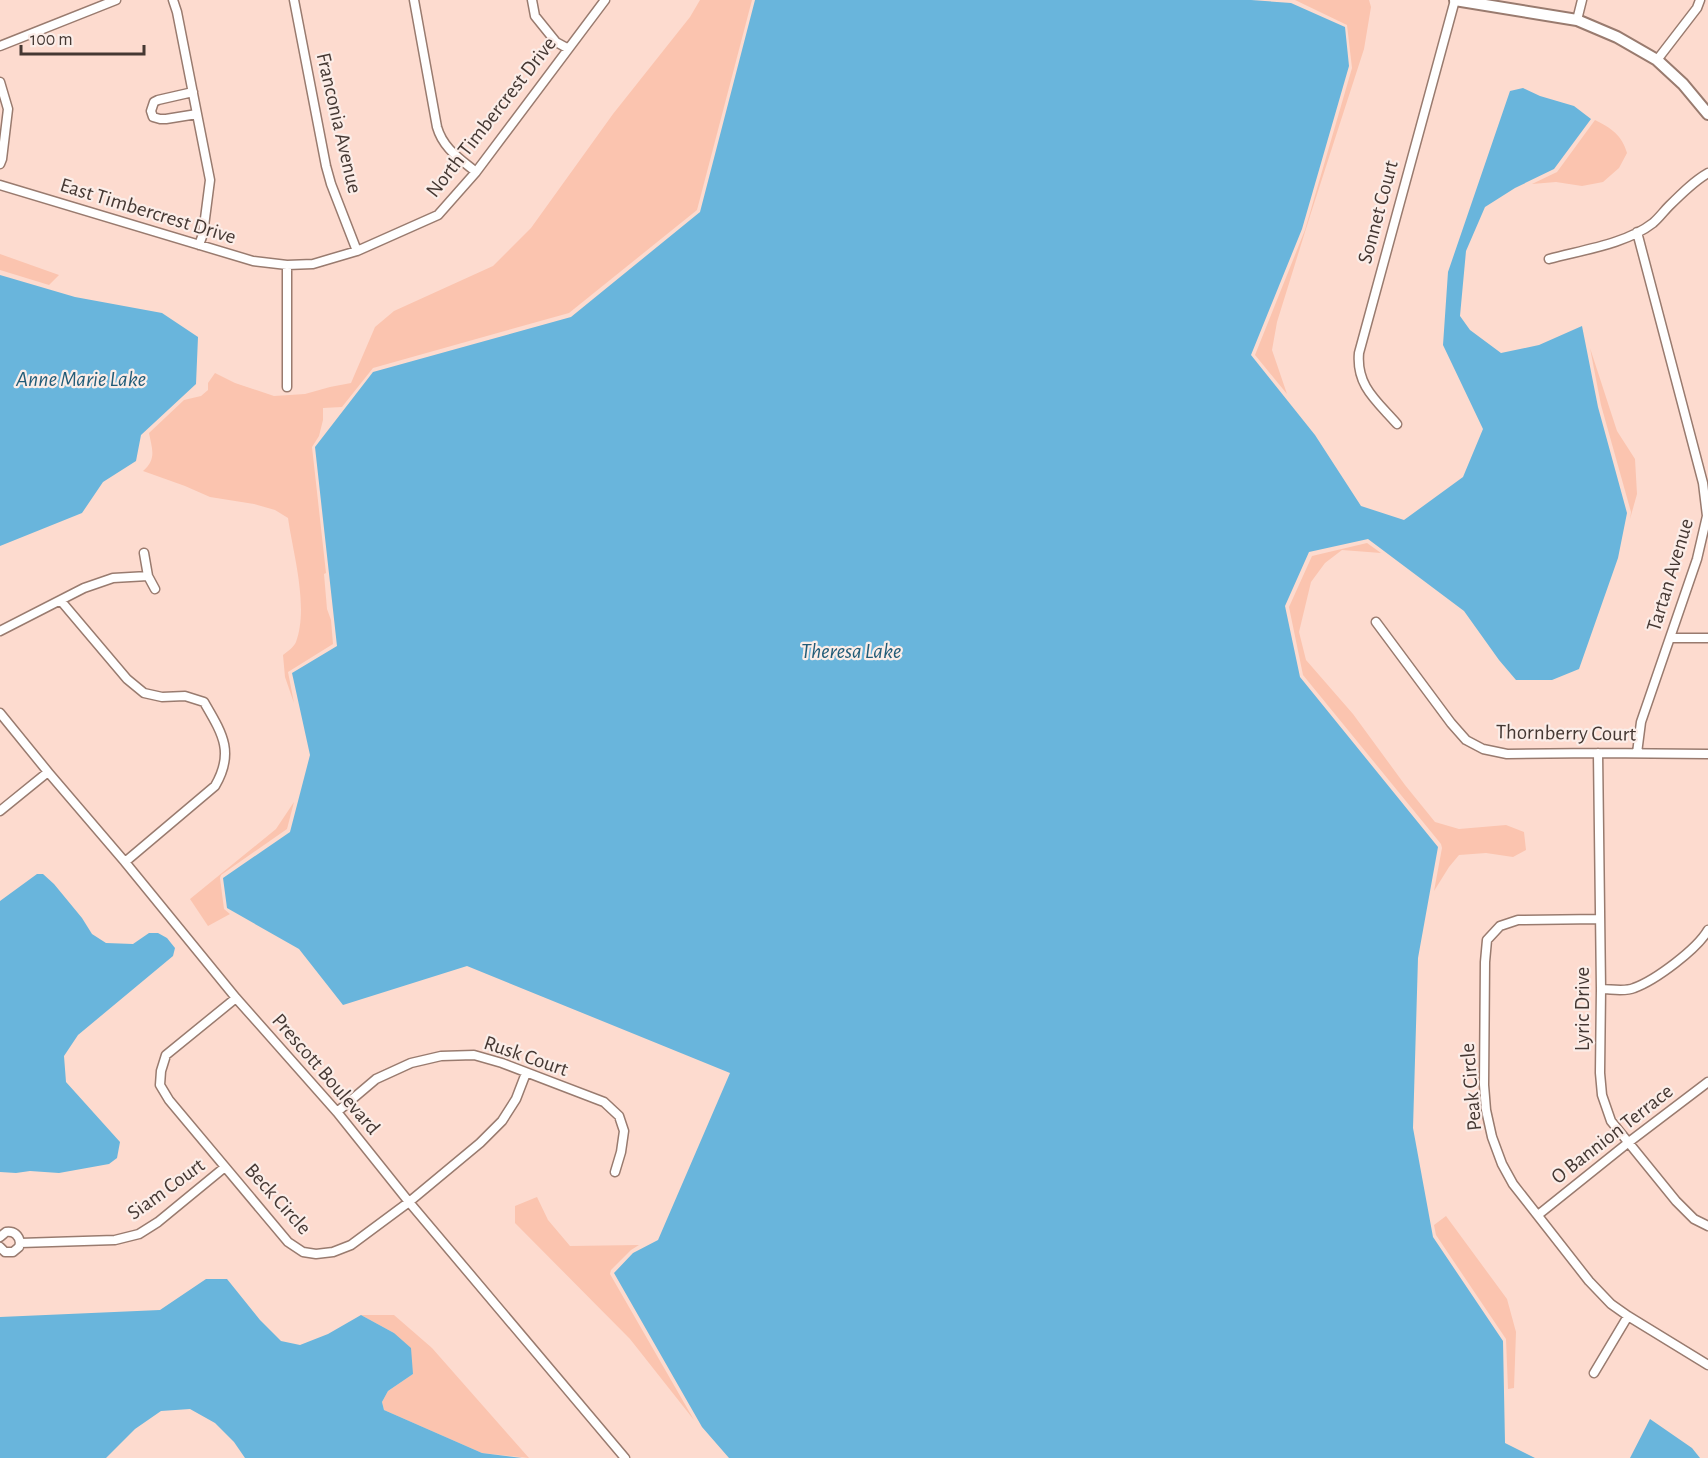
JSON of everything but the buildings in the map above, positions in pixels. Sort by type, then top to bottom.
[{"type":"street","points":[[0,46],[116,0]]},
{"type":"street","points":[[173,0],[210,180],[203,234],[199,245]]},
{"type":"street","name":"Franconia Avenue","points":[[294,0],[326,166],[357,251]]},
{"type":"street","points":[[414,0],[436,127],[440,138],[452,153],[476,172]]},
{"type":"street","points":[[532,0],[535,16],[556,42],[567,48]]},
{"type":"street","name":"North Timbercrest Drive","points":[[287,265],[313,264],[357,251],[438,215],[476,172],[605,0]]},
{"type":"street","points":[[1455,0],[1577,20],[1617,37],[1657,60],[1683,84],[1708,114]]},
{"type":"street","name":"Sonnet Court","points":[[1397,424],[1366,389],[1358,364],[1359,353],[1455,0]]},
{"type":"street","points":[[1577,20],[1582,0]]},
{"type":"street","points":[[1657,60],[1697,8],[1700,0]]},
{"type":"street","points":[[0,82],[8,109],[0,164]]},
{"type":"street","points":[[193,92],[158,100],[154,102],[151,111],[153,117],[160,119],[197,114]]},
{"type":"street","points":[[1549,259],[1612,243],[1637,232],[1654,222],[1685,191],[1708,173]]},
{"type":"street","name":"East Timbercrest Drive","points":[[0,185],[253,261],[287,265]]},
{"type":"street","name":"Tartan Avenue","points":[[1636,753],[1641,722],[1697,559],[1708,516],[1703,483],[1637,232]]},
{"type":"street","points":[[287,265],[287,387]]},
{"type":"street","points":[[144,554],[148,576],[155,590]]},
{"type":"street","points":[[0,631],[84,588],[113,578],[148,576]]},
{"type":"street","points":[[61,601],[127,679],[144,693],[162,697],[185,696],[204,702],[219,727],[225,748],[224,771],[215,786],[125,862]]},
{"type":"street","name":"Thornberry Court","points":[[1376,622],[1451,723],[1466,740],[1484,749],[1507,754],[1708,754]]},
{"type":"street","points":[[1671,638],[1708,638]]},
{"type":"street","name":"Prescott Boulevard","points":[[0,713],[236,998],[337,1112],[409,1202],[625,1458]]},
{"type":"street","name":"Lyric Drive","points":[[1598,753],[1602,1095],[1611,1121],[1676,1201],[1694,1219],[1708,1226]]},
{"type":"street","points":[[0,811],[48,772]]},
{"type":"street","name":"Peak Circle","points":[[1599,920],[1518,920],[1500,926],[1487,940],[1484,1085],[1486,1110],[1492,1137],[1502,1164],[1513,1184],[1589,1281],[1611,1304],[1708,1365]]},
{"type":"street","points":[[1601,989],[1633,989],[1660,974],[1694,947],[1708,930]]},
{"type":"street","name":"Beck Circle","points":[[236,998],[166,1055],[160,1085],[169,1100],[288,1242],[303,1252],[316,1254],[333,1252],[351,1245],[409,1202],[480,1143],[502,1121],[516,1099],[526,1073]]},
{"type":"street","name":"Rusk Court","points":[[337,1112],[376,1079],[411,1063],[441,1056],[474,1055],[502,1063],[604,1102],[619,1116],[624,1131],[615,1172]]},
{"type":"street","name":"O Bannion Terrace","points":[[1538,1215],[1708,1082]]},
{"type":"street","name":"Siam Court","points":[[20,1243],[116,1240],[139,1234],[158,1222],[225,1167]]},
{"type":"street","name":"Siam Court","points":[[0,1238],[6,1232],[14,1233],[20,1243]]},
{"type":"street","name":"Siam Court","points":[[0,1247],[5,1252],[13,1252],[20,1243]]},
{"type":"street","points":[[1594,1373],[1628,1316]]},
{"type":"shaded area","points":[[700,0],[752,0],[697,210],[569,313],[373,368],[342,407],[323,408],[319,436],[312,447],[326,573],[324,574],[327,609],[331,620],[333,644],[288,672],[294,703],[285,677],[283,655],[296,642],[301,613],[296,563],[288,518],[275,510],[254,504],[210,497],[143,471],[152,458],[149,433],[184,400],[201,396],[208,390],[208,383],[215,373],[235,383],[274,396],[305,394],[351,383],[375,327],[394,311],[493,266],[531,228],[613,114],[690,17]]},
{"type":"shaded area","points":[[1295,0],[1369,0],[1371,7],[1364,49],[1277,322],[1272,350],[1287,394],[1255,355],[1305,230],[1352,68],[1347,25]]},
{"type":"shaded area","points":[[1595,120],[1615,133],[1625,147],[1627,153],[1619,168],[1603,182],[1582,186],[1556,182],[1532,184],[1557,172]]},
{"type":"shaded area","points":[[0,254],[59,275],[49,285],[0,270]]},
{"type":"shaded area","points":[[1590,348],[1617,431],[1635,459],[1637,494],[1630,519],[1631,512],[1601,405]]},
{"type":"shaded area","points":[[1367,543],[1381,553],[1342,550],[1325,563],[1311,582],[1299,632],[1306,660],[1353,714],[1435,822],[1459,829],[1506,825],[1524,832],[1526,850],[1513,857],[1486,853],[1459,855],[1434,891],[1441,844],[1303,675],[1289,607],[1312,556]]},
{"type":"shaded area","points":[[294,802],[287,829],[221,875],[224,909],[230,914],[208,926],[190,899],[276,829]]},
{"type":"shaded area","points":[[537,1197],[548,1220],[570,1246],[639,1245],[611,1270],[610,1274],[694,1420],[630,1339],[515,1223],[515,1206]]},
{"type":"shaded area","points":[[1446,1216],[1507,1299],[1516,1332],[1514,1388],[1508,1389],[1506,1339],[1436,1235],[1434,1225]]},
{"type":"shaded area","points":[[361,1315],[394,1315],[432,1348],[529,1458],[482,1453],[384,1410],[382,1402],[388,1391],[413,1374],[394,1333]]},
{"type":"water","name":"Theresa Lake","points":[[755,0],[1251,0],[1291,3],[1345,27],[1349,66],[1302,229],[1251,355],[1315,435],[1361,506],[1404,520],[1463,477],[1483,429],[1443,345],[1448,272],[1510,91],[1523,88],[1540,96],[1574,106],[1591,119],[1554,169],[1515,188],[1485,207],[1466,251],[1460,316],[1470,330],[1501,353],[1539,345],[1582,326],[1598,407],[1627,513],[1618,558],[1579,669],[1552,680],[1516,680],[1464,611],[1368,539],[1309,552],[1285,606],[1300,677],[1438,847],[1418,958],[1413,1128],[1433,1237],[1503,1341],[1505,1443],[1535,1458],[729,1458],[702,1427],[614,1273],[633,1253],[658,1240],[730,1073],[467,966],[343,1005],[299,949],[227,908],[223,878],[290,832],[310,755],[292,673],[337,646],[315,447],[373,372],[571,317],[700,212]]},
{"type":"water","name":"Anne Marie Lake","points":[[0,275],[75,297],[162,313],[198,337],[196,384],[141,435],[136,461],[103,482],[82,513],[0,546]]},
{"type":"water","points":[[37,874],[43,874],[54,884],[92,934],[106,943],[133,944],[149,933],[158,933],[167,938],[175,948],[173,956],[78,1035],[64,1056],[66,1082],[120,1142],[117,1158],[109,1164],[59,1173],[0,1172],[0,901]]},
{"type":"water","points":[[206,1279],[227,1279],[260,1320],[281,1341],[300,1345],[328,1334],[361,1315],[394,1333],[411,1348],[413,1374],[388,1391],[382,1402],[384,1410],[482,1453],[522,1458],[245,1458],[234,1442],[215,1423],[190,1409],[161,1411],[135,1429],[106,1458],[0,1458],[0,1317],[160,1310]]},
{"type":"water","points":[[1650,1419],[1692,1448],[1700,1458],[1630,1458]]}]
